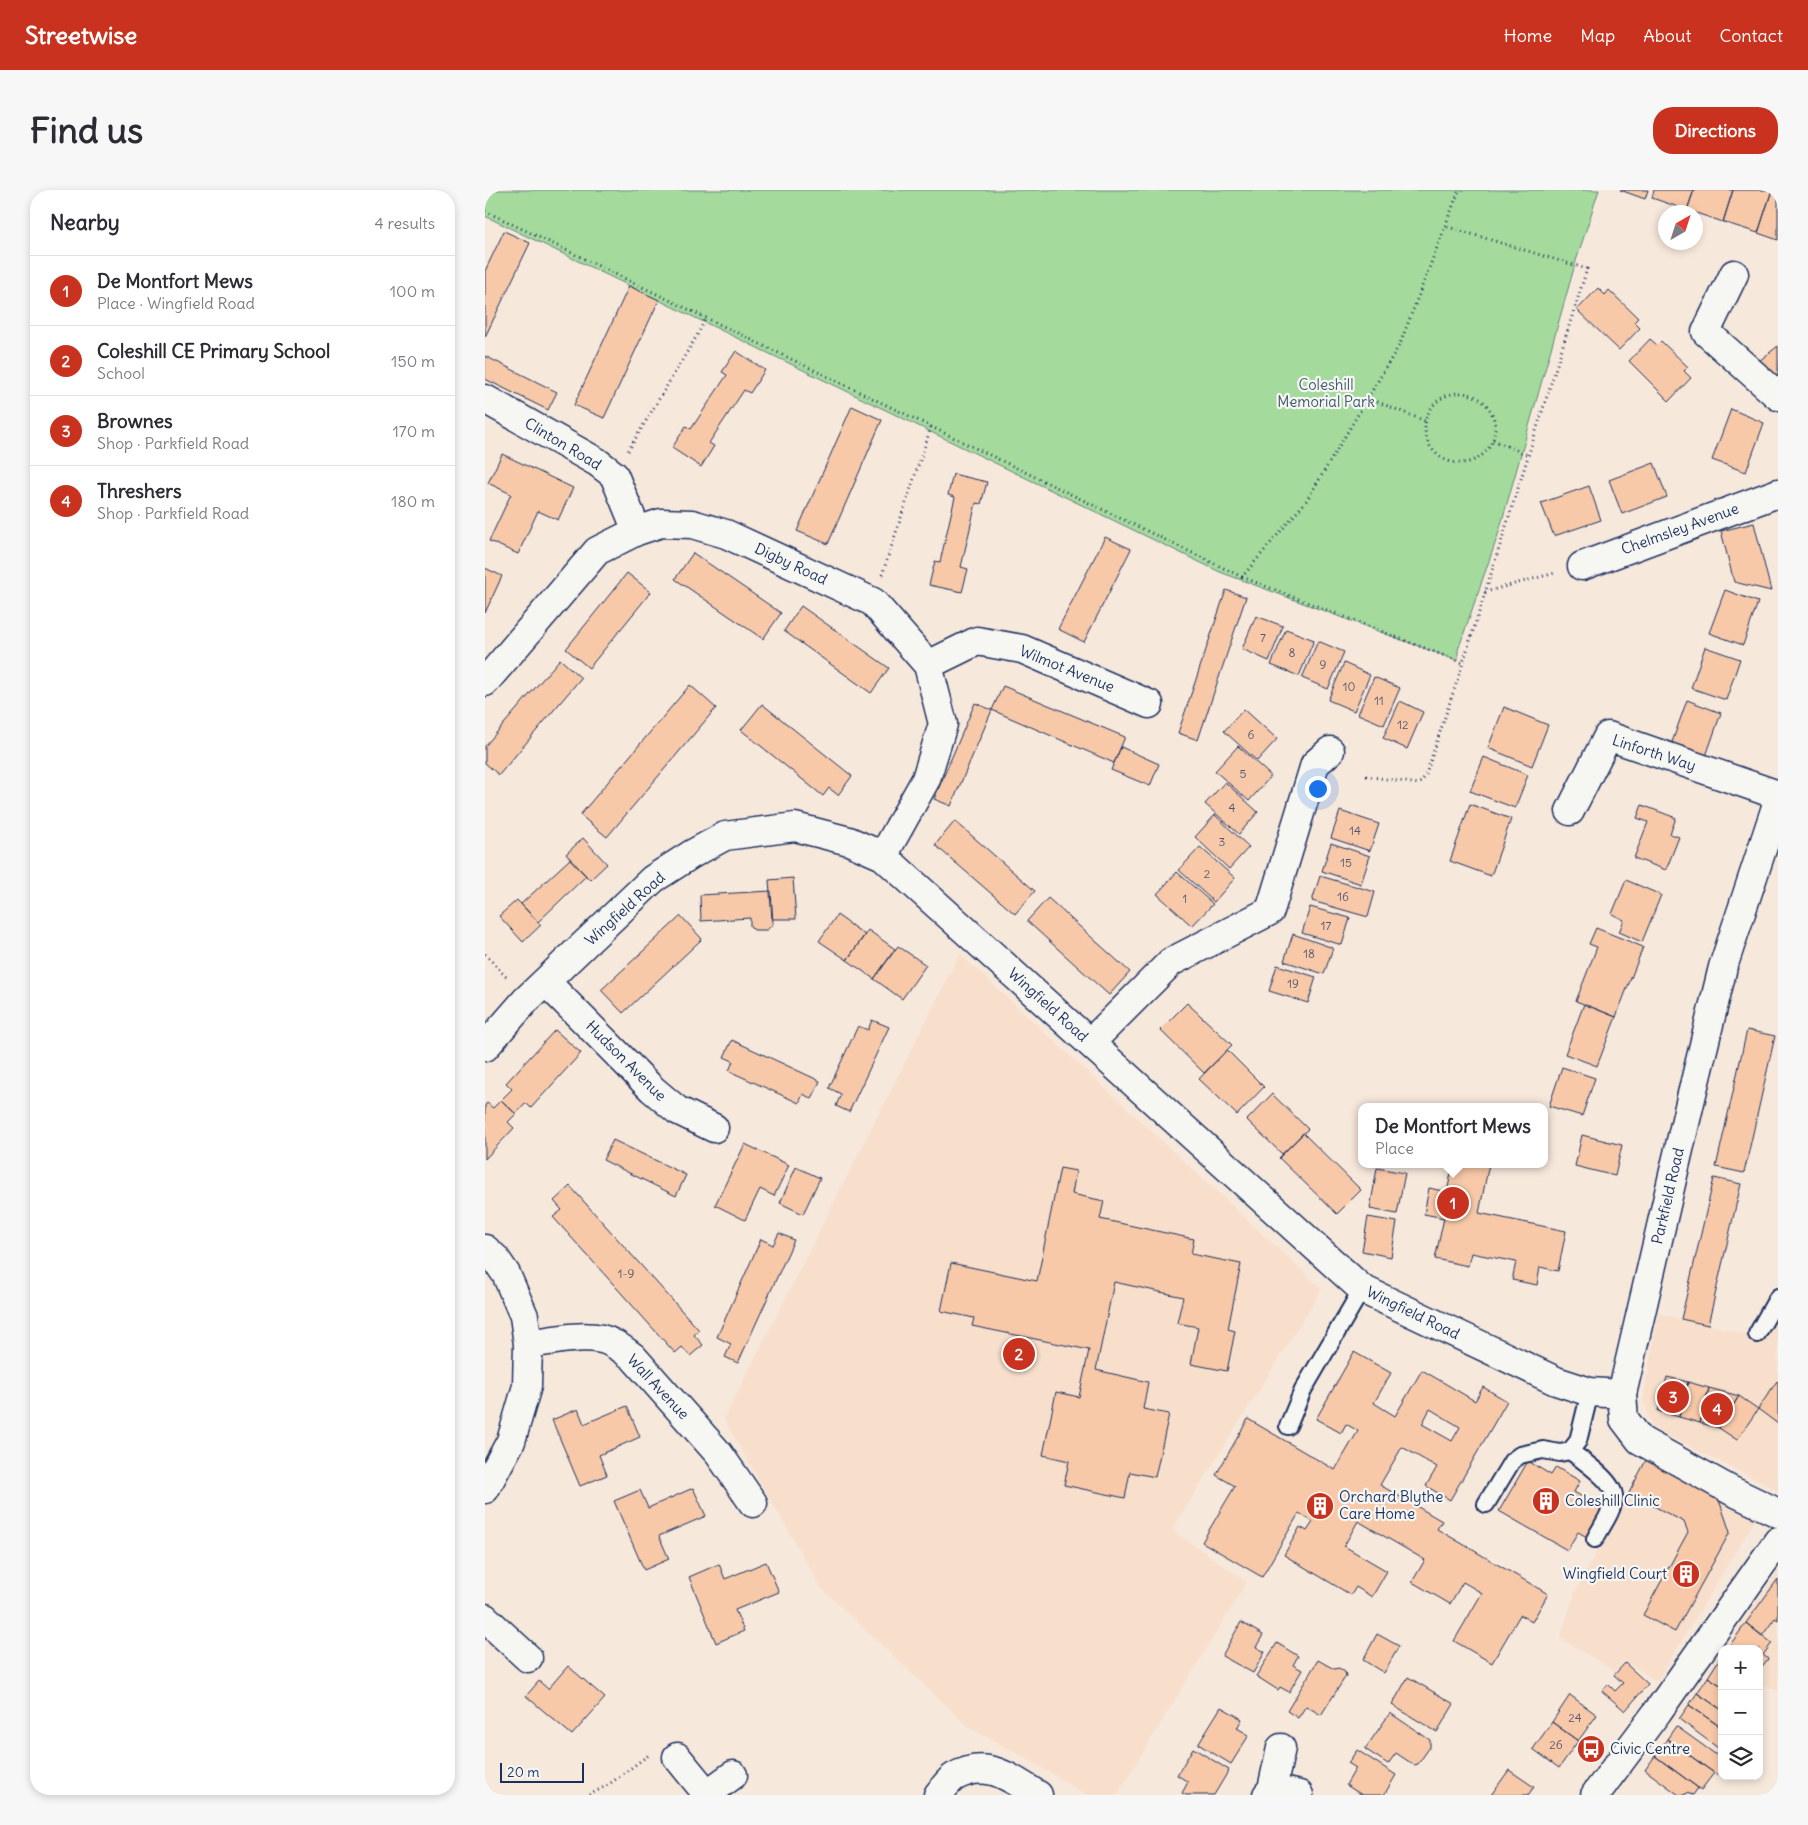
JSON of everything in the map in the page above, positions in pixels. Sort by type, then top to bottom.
[{"type":"street","points":[[1734,274],[1706,332],[1778,396]]},
{"type":"street","name":"Clinton Road","points":[[485,399],[597,462],[614,475],[637,531]]},
{"type":"street","name":"Chelmsley Avenue","points":[[1582,566],[1778,493]]},
{"type":"street","name":"Digby Road","points":[[485,682],[597,551],[637,531],[661,523],[691,524],[726,534],[873,602],[928,665],[943,724],[926,779],[883,856]]},
{"type":"street","name":"Wilmot Avenue","points":[[928,665],[977,642],[1022,649],[1149,704]]},
{"type":"street","name":"Linforth Way","points":[[1570,811],[1608,736],[1778,795]]},
{"type":"street","points":[[1090,1043],[1171,962],[1270,911],[1315,764],[1330,751]]},
{"type":"street","name":"Parkfield Road","points":[[1778,801],[1771,848],[1723,967],[1622,1394],[1624,1419],[1640,1440],[1730,1490],[1778,1513]]},
{"type":"street","name":"Wingfield Road","points":[[485,1047],[526,1000],[653,879],[692,854],[725,836],[795,827],[849,841],[883,856],[1362,1289],[1556,1381],[1590,1392],[1622,1394]]},
{"type":"street","name":"Hudson Avenue","points":[[546,982],[652,1089],[677,1110],[714,1128]]},
{"type":"street","points":[[485,1249],[495,1258],[506,1274],[524,1316],[528,1344],[527,1386],[511,1440],[485,1489]]},
{"type":"street","name":"Wall Avenue","points":[[528,1344],[583,1338],[603,1340],[617,1346],[633,1357],[719,1454],[753,1503]]},
{"type":"street","points":[[1598,1794],[1778,1541]]},
{"type":"street","points":[[485,1618],[528,1658]]},
{"type":"street","points":[[1281,1748],[1269,1792],[1299,1795]]},
{"type":"street","points":[[677,1758],[708,1794],[733,1774]]},
{"type":"street","points":[[938,1795],[953,1778],[979,1769],[1001,1772],[1038,1795]]},
{"type":"lane","points":[[1288,1426],[1303,1390],[1362,1289]]},
{"type":"lane","points":[[1757,1334],[1778,1297]]},
{"type":"lane","points":[[1486,1504],[1512,1461],[1520,1455],[1543,1450],[1561,1453],[1570,1451],[1578,1441],[1590,1392]]},
{"type":"lane","points":[[1570,1451],[1598,1473],[1610,1486],[1615,1497],[1613,1506],[1595,1539]]},
{"type":"path","points":[[1242,577],[1307,500],[1400,344],[1459,190]]},
{"type":"path","points":[[485,211],[1242,577],[1463,663]]},
{"type":"path","points":[[1366,776],[1419,784],[1425,777],[1463,663],[1587,269],[1445,226]]},
{"type":"path","points":[[614,475],[706,317]]},
{"type":"path","points":[[1460,392],[1472,394],[1485,403],[1492,413],[1496,423],[1493,440],[1489,449],[1480,458],[1463,464],[1451,463],[1437,455],[1429,446],[1425,436],[1425,421],[1429,409],[1438,400],[1449,394],[1460,392]]},
{"type":"path","points":[[1368,398],[1425,421]]},
{"type":"path","points":[[873,602],[931,426]]},
{"type":"path","points":[[1493,440],[1528,455]]},
{"type":"path","points":[[1485,592],[1582,566]]},
{"type":"path","points":[[485,954],[526,1000]]},
{"type":"path","points":[[589,1795],[608,1785],[665,1743],[677,1758]]},
{"type":"shaded area","points":[[960,954],[1322,1289],[1172,1530],[1247,1582],[1117,1795],[1087,1795],[1015,1752],[970,1728],[821,1588],[724,1419]]},
{"type":"shaded area","points":[[1778,1300],[1778,1491],[1653,1428],[1643,1400],[1658,1313],[1763,1338]]},
{"type":"shaded area","points":[[1646,1460],[1757,1517],[1657,1681],[1624,1661],[1615,1671],[1560,1638],[1575,1592]]},
{"type":"shaded area","points":[[1778,1572],[1778,1690],[1763,1685],[1763,1645],[1728,1645]]},
{"type":"green space","name":"Coleshill Memorial Park","points":[[485,190],[1599,190],[1576,261],[1498,535],[1458,650],[1458,661],[1220,572],[485,216]]},
{"type":"building","points":[[1620,190],[1648,190],[1645,199]]},
{"type":"building","points":[[1654,190],[1694,190],[1689,205],[1672,205],[1652,198]]},
{"type":"building","points":[[1694,190],[1733,190],[1723,222],[1703,215],[1703,205],[1689,205]]},
{"type":"building","points":[[1733,190],[1772,190],[1758,233],[1723,222]]},
{"type":"building","points":[[1771,193],[1778,195],[1778,240],[1758,233]]},
{"type":"building","points":[[504,231],[530,243],[485,337],[485,271]]},
{"type":"building","points":[[629,286],[659,300],[604,418],[574,405]]},
{"type":"building","points":[[1598,288],[1605,295],[1609,290],[1638,318],[1634,322],[1640,328],[1619,350],[1577,310]]},
{"type":"building","points":[[1650,339],[1657,345],[1661,341],[1688,367],[1684,371],[1691,378],[1669,401],[1629,361]]},
{"type":"building","points":[[1778,346],[1778,381],[1759,361]]},
{"type":"building","points":[[736,351],[765,370],[750,393],[744,390],[709,443],[714,446],[701,467],[672,448],[686,426],[691,429],[727,375],[722,372]]},
{"type":"building","points":[[485,356],[557,392],[548,410],[485,379]]},
{"type":"building","points":[[852,406],[882,420],[828,544],[797,531]]},
{"type":"building","points":[[1731,409],[1764,423],[1746,472],[1712,460]]},
{"type":"building","points":[[502,454],[573,488],[558,520],[538,511],[518,554],[489,541],[511,494],[488,483]]},
{"type":"building","points":[[1654,463],[1667,497],[1622,514],[1609,480]]},
{"type":"building","points":[[953,474],[987,482],[981,504],[976,503],[961,567],[968,569],[962,592],[929,585],[935,561],[940,562],[955,497],[948,495]]},
{"type":"building","points":[[1589,486],[1601,520],[1554,536],[1541,503]]},
{"type":"building","points":[[1754,523],[1771,591],[1734,582],[1721,531]]},
{"type":"building","points":[[1105,537],[1131,549],[1084,642],[1058,629]]},
{"type":"building","points":[[693,553],[781,613],[763,639],[675,579]]},
{"type":"building","points":[[485,568],[502,576],[485,613]]},
{"type":"building","points":[[627,573],[651,592],[589,668],[566,649]]},
{"type":"building","points":[[1226,590],[1246,597],[1198,740],[1178,733]]},
{"type":"building","points":[[1725,590],[1758,602],[1743,645],[1709,633]]},
{"type":"building","points":[[801,606],[889,668],[871,693],[784,631]]},
{"type":"building","points":[[1256,616],[1283,626],[1269,661],[1242,649]]},
{"type":"building","points":[[1286,629],[1314,640],[1299,676],[1271,665]]},
{"type":"building","points":[[1318,641],[1344,652],[1328,689],[1302,678]]},
{"type":"building","points":[[1705,647],[1740,659],[1726,700],[1691,688]]},
{"type":"building","points":[[560,659],[581,678],[499,775],[485,763],[485,746]]},
{"type":"building","points":[[1344,663],[1370,675],[1354,711],[1328,700]]},
{"type":"building","points":[[1374,677],[1400,688],[1384,725],[1358,714]]},
{"type":"building","points":[[690,685],[716,708],[607,837],[580,815]]},
{"type":"building","points":[[1003,686],[1125,737],[1114,763],[992,710]]},
{"type":"building","points":[[1687,700],[1721,713],[1706,756],[1671,745]]},
{"type":"building","points":[[1400,701],[1423,712],[1407,749],[1383,738]]},
{"type":"building","points":[[975,703],[992,710],[951,806],[934,799]]},
{"type":"building","points":[[762,704],[852,776],[838,795],[829,788],[823,796],[741,730]]},
{"type":"building","points":[[1504,707],[1548,725],[1532,766],[1488,748]]},
{"type":"building","points":[[1244,709],[1277,739],[1257,761],[1224,731]]},
{"type":"building","points":[[1238,746],[1271,776],[1249,801],[1215,771]]},
{"type":"building","points":[[1121,747],[1159,764],[1150,786],[1111,770]]},
{"type":"building","points":[[1484,757],[1528,775],[1515,808],[1470,791]]},
{"type":"building","points":[[1225,782],[1258,812],[1239,834],[1205,804]]},
{"type":"building","points":[[1470,804],[1511,819],[1491,876],[1450,861]]},
{"type":"building","points":[[1642,805],[1676,818],[1670,834],[1679,837],[1666,870],[1634,858],[1648,822],[1637,818]]},
{"type":"building","points":[[1340,811],[1379,824],[1370,851],[1331,838]]},
{"type":"building","points":[[1215,815],[1249,847],[1229,869],[1195,837]]},
{"type":"building","points":[[955,821],[1035,891],[1015,914],[935,845]]},
{"type":"building","points":[[583,838],[607,864],[590,880],[566,854]]},
{"type":"building","points":[[1331,843],[1370,856],[1361,884],[1322,871]]},
{"type":"building","points":[[1200,847],[1235,878],[1214,902],[1179,870]]},
{"type":"building","points":[[570,859],[586,876],[538,922],[521,904]]},
{"type":"building","points":[[1177,872],[1213,904],[1192,926],[1157,894]]},
{"type":"building","points":[[1320,876],[1375,892],[1368,917],[1312,901]]},
{"type":"building","points":[[793,878],[796,919],[772,919],[769,880]]},
{"type":"building","points":[[1626,880],[1661,895],[1642,942],[1619,932],[1624,920],[1612,914]]},
{"type":"building","points":[[771,891],[773,924],[767,930],[754,930],[750,926],[750,918],[701,921],[700,895]]},
{"type":"building","points":[[1048,898],[1130,972],[1109,995],[1027,921]]},
{"type":"building","points":[[517,900],[541,925],[523,942],[499,916]]},
{"type":"building","points":[[1310,907],[1350,918],[1342,945],[1302,933]]},
{"type":"building","points":[[837,915],[865,935],[847,960],[819,941]]},
{"type":"building","points":[[681,916],[702,939],[623,1013],[601,990]]},
{"type":"building","points":[[1596,928],[1643,947],[1616,1017],[1576,1001],[1597,947],[1589,944]]},
{"type":"building","points":[[868,930],[895,949],[874,979],[847,960]]},
{"type":"building","points":[[1293,934],[1333,948],[1324,974],[1284,961]]},
{"type":"building","points":[[898,946],[926,965],[902,999],[874,979]]},
{"type":"building","points":[[1277,965],[1316,977],[1308,1003],[1269,991]]},
{"type":"building","points":[[1187,1003],[1232,1045],[1204,1073],[1160,1030]]},
{"type":"building","points":[[1584,1004],[1616,1017],[1597,1066],[1565,1054]]},
{"type":"building","points":[[872,1020],[889,1027],[849,1112],[836,1106],[841,1094],[829,1088],[858,1026],[868,1030]]},
{"type":"building","points":[[555,1030],[581,1053],[531,1108],[526,1103],[516,1114],[501,1100],[512,1089],[506,1083]]},
{"type":"building","points":[[1747,1030],[1775,1036],[1744,1173],[1716,1167]]},
{"type":"building","points":[[732,1040],[820,1081],[812,1099],[803,1094],[799,1103],[729,1071],[733,1061],[724,1057]]},
{"type":"building","points":[[1227,1050],[1264,1087],[1237,1115],[1199,1079]]},
{"type":"building","points":[[1562,1067],[1595,1078],[1582,1116],[1549,1106]]},
{"type":"building","points":[[1272,1094],[1308,1129],[1282,1154],[1247,1120]]},
{"type":"building","points":[[501,1100],[516,1114],[508,1122],[514,1128],[485,1159],[485,1105],[487,1103],[493,1108]]},
{"type":"building","points":[[1303,1133],[1361,1190],[1337,1214],[1279,1158]]},
{"type":"building","points":[[1582,1135],[1622,1145],[1615,1176],[1575,1166]]},
{"type":"building","points":[[613,1140],[686,1175],[676,1196],[603,1160]]},
{"type":"building","points":[[745,1144],[789,1165],[774,1196],[760,1189],[745,1220],[715,1205]]},
{"type":"building","points":[[796,1167],[820,1178],[803,1214],[780,1203]]},
{"type":"building","points":[[1060,1168],[1076,1171],[1072,1194],[1104,1201],[1100,1219],[1194,1239],[1191,1254],[1241,1264],[1228,1329],[1235,1331],[1227,1371],[1191,1364],[1198,1327],[1177,1323],[1183,1297],[1114,1282],[1096,1370],[1148,1382],[1143,1409],[1169,1414],[1155,1477],[1130,1472],[1125,1498],[1064,1485],[1069,1461],[1043,1455],[1056,1392],[1079,1397],[1089,1350],[972,1326],[974,1318],[941,1311],[951,1263],[1037,1281]]},
{"type":"building","points":[[1377,1168],[1405,1173],[1397,1214],[1370,1209]]},
{"type":"building","points":[[1452,1168],[1488,1168],[1479,1213],[1566,1231],[1558,1271],[1540,1267],[1537,1285],[1512,1280],[1516,1262],[1471,1253],[1468,1266],[1435,1259],[1444,1218],[1424,1214],[1429,1188],[1447,1192]]},
{"type":"building","points":[[1714,1178],[1741,1184],[1708,1325],[1681,1319]]},
{"type":"building","points":[[570,1186],[699,1330],[694,1335],[703,1345],[690,1356],[682,1347],[675,1353],[553,1217],[562,1210],[554,1201]]},
{"type":"building","points":[[1368,1217],[1397,1222],[1391,1257],[1362,1251]]},
{"type":"building","points":[[779,1233],[794,1240],[738,1363],[725,1357],[731,1344],[717,1337],[761,1239],[773,1245]]},
{"type":"building","name":"Orchard Blythe Care Home","points":[[1354,1352],[1391,1373],[1374,1403],[1395,1416],[1422,1370],[1475,1401],[1483,1387],[1507,1401],[1450,1500],[1426,1486],[1437,1467],[1402,1447],[1380,1485],[1442,1521],[1437,1529],[1548,1594],[1532,1622],[1520,1615],[1492,1663],[1454,1641],[1482,1593],[1463,1582],[1450,1604],[1412,1582],[1425,1560],[1358,1521],[1344,1546],[1387,1571],[1372,1597],[1356,1587],[1351,1595],[1284,1555],[1300,1527],[1307,1531],[1313,1522],[1299,1513],[1262,1577],[1202,1542],[1235,1486],[1216,1475],[1248,1419],[1335,1470],[1358,1431],[1346,1424],[1341,1433],[1316,1419]],"holes":[[[1430,1409],[1460,1427],[1452,1441],[1422,1424]]]},
{"type":"building","points":[[1667,1377],[1688,1382],[1679,1417],[1658,1411]]},
{"type":"building","points":[[1688,1382],[1709,1388],[1700,1423],[1679,1417]]},
{"type":"building","points":[[1778,1382],[1778,1424],[1758,1409]]},
{"type":"building","points":[[1709,1388],[1739,1396],[1719,1428],[1700,1423]]},
{"type":"building","points":[[1739,1396],[1758,1409],[1737,1440],[1719,1428]]},
{"type":"building","points":[[627,1406],[640,1437],[599,1455],[607,1475],[580,1486],[552,1420],[578,1409],[584,1424]]},
{"type":"building","name":"Wingfield Court","points":[[1646,1460],[1718,1497],[1730,1532],[1675,1632],[1643,1615],[1688,1532],[1684,1522],[1629,1493]]},
{"type":"building","name":"Coleshill Clinic","points":[[1528,1461],[1551,1475],[1556,1467],[1580,1481],[1574,1492],[1603,1509],[1587,1537],[1578,1532],[1567,1550],[1499,1511]]},
{"type":"building","points":[[693,1488],[706,1516],[659,1536],[669,1559],[644,1570],[614,1501],[640,1490],[648,1508]]},
{"type":"building","points":[[766,1562],[779,1592],[735,1610],[744,1631],[716,1643],[689,1577],[719,1564],[725,1579]]},
{"type":"building","points":[[1778,1579],[1778,1620],[1775,1618],[1762,1636],[1746,1623]]},
{"type":"building","points":[[1241,1622],[1263,1635],[1256,1647],[1265,1652],[1253,1673],[1222,1656]]},
{"type":"building","points":[[1746,1623],[1772,1643],[1763,1655],[1763,1645],[1730,1645]]},
{"type":"building","points":[[1377,1634],[1399,1646],[1384,1673],[1363,1660]]},
{"type":"building","points":[[1277,1643],[1298,1656],[1293,1665],[1302,1670],[1289,1692],[1280,1687],[1278,1690],[1256,1676]]},
{"type":"building","points":[[1763,1655],[1768,1659],[1763,1665]]},
{"type":"building","points":[[1318,1660],[1334,1669],[1339,1668],[1345,1672],[1346,1676],[1321,1715],[1306,1706],[1298,1718],[1287,1711]]},
{"type":"building","points":[[1718,1661],[1718,1683],[1708,1677]]},
{"type":"building","points":[[1625,1663],[1648,1684],[1625,1711],[1602,1691],[1608,1684],[1615,1691],[1623,1683],[1614,1675]]},
{"type":"building","points":[[568,1666],[605,1698],[572,1735],[526,1696],[539,1681],[548,1689]]},
{"type":"building","points":[[1408,1677],[1454,1704],[1437,1732],[1392,1705]]},
{"type":"building","points":[[1708,1677],[1718,1683],[1718,1707],[1697,1693]]},
{"type":"building","points":[[1697,1693],[1718,1707],[1718,1725],[1689,1705]]},
{"type":"building","points":[[1570,1695],[1597,1715],[1578,1741],[1552,1722]]},
{"type":"building","points":[[1689,1705],[1718,1725],[1718,1748],[1679,1719]]},
{"type":"building","points":[[1221,1707],[1242,1719],[1237,1728],[1249,1735],[1231,1764],[1198,1744]]},
{"type":"building","points":[[1390,1713],[1430,1740],[1430,1747],[1418,1764],[1414,1765],[1396,1753],[1388,1764],[1365,1749]]},
{"type":"building","points":[[1552,1722],[1578,1741],[1559,1768],[1533,1749]]},
{"type":"building","points":[[1676,1726],[1718,1756],[1718,1774],[1717,1775],[1667,1739]]},
{"type":"building","points":[[1667,1739],[1714,1773],[1701,1790],[1655,1756]]},
{"type":"building","points":[[1193,1748],[1229,1770],[1214,1795],[1186,1795],[1182,1793],[1188,1782],[1177,1775]]},
{"type":"building","points":[[1357,1750],[1396,1775],[1384,1795],[1362,1795],[1346,1785],[1356,1768],[1348,1763]]},
{"type":"building","points":[[1655,1756],[1698,1788],[1693,1795],[1686,1793],[1685,1795],[1679,1795],[1645,1770]]},
{"type":"building","points":[[1509,1770],[1534,1787],[1528,1795],[1491,1795]]},
{"type":"place","name":"De Montfort Mews","points":[[1453,1203]]},
{"type":"place","name":"Coleshill CE Primary School","points":[[1019,1354]]},
{"type":"place","name":"Brownes","points":[[1673,1397]]},
{"type":"place","name":"Threshers","points":[[1717,1409]]},
{"type":"place","name":"Coleshill Clinic","points":[[1546,1501]]},
{"type":"place","name":"Orchard Blythe Care Home","points":[[1320,1506]]},
{"type":"place","name":"Wingfield Court","points":[[1686,1574]]},
{"type":"place","name":"Civic Centre","points":[[1591,1749]]}]
